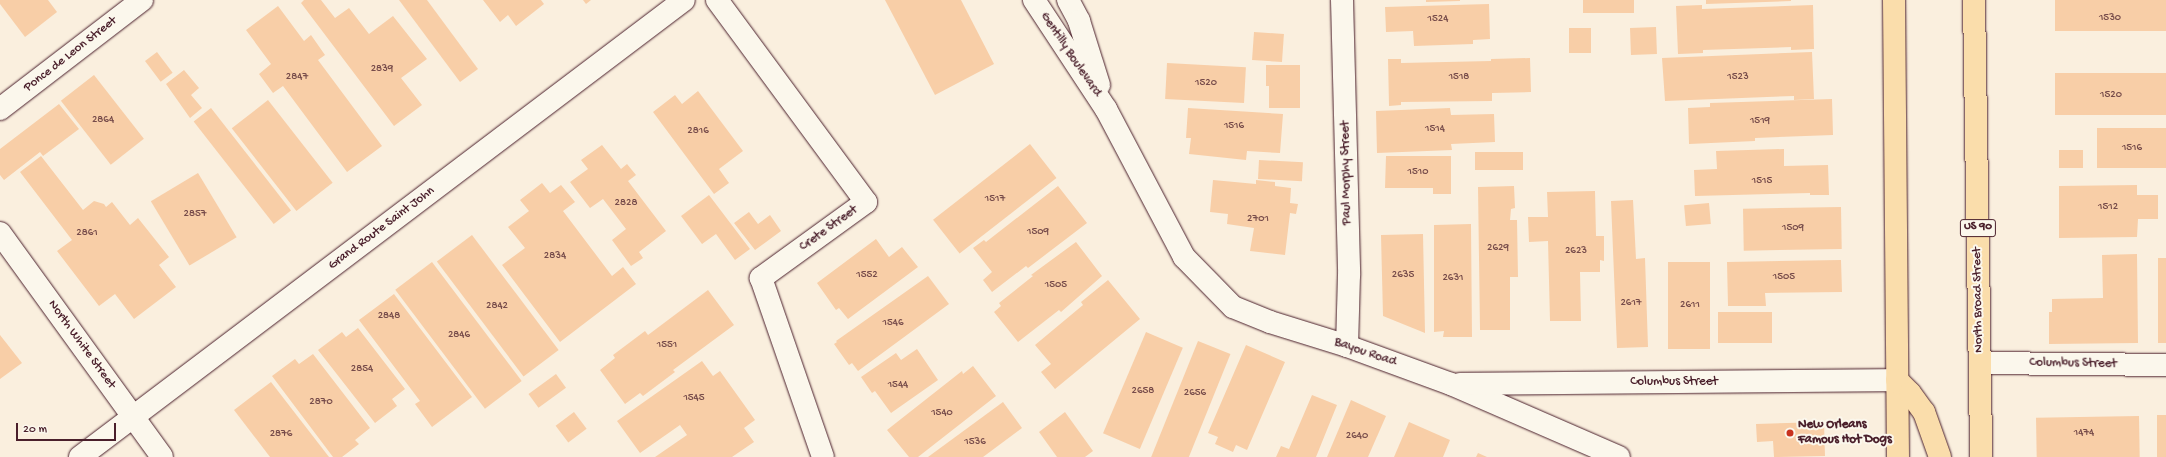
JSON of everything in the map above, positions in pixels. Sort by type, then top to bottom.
[{"type":"main road","points":[[1894,0],[1898,457]]},
{"type":"main road","name":"North Broad Street","points":[[1974,0],[1981,363],[1981,457]]},
{"type":"main road","points":[[1897,380],[1924,412],[1940,457]]},
{"type":"street","name":"Ponce de Leon Street","points":[[0,109],[142,0]]},
{"type":"street","name":"Grand Route Saint John","points":[[80,457],[684,0]]},
{"type":"street","name":"Crete Street","points":[[717,0],[866,202],[761,278],[823,457]]},
{"type":"street","name":"Gentilly Boulevard","points":[[1034,0],[1106,109],[1153,199]]},
{"type":"street","name":"Gentilly Boulevard","points":[[1068,0],[1079,21],[1106,109]]},
{"type":"street","name":"Paul Morphy Street","points":[[1342,0],[1349,275],[1347,346]]},
{"type":"street","name":"Bayou Road","points":[[1153,199],[1184,257],[1233,307],[1270,322],[1347,346],[1451,384],[1619,457]]},
{"type":"street","name":"North White Street","points":[[0,233],[162,457]]},
{"type":"street","name":"Columbus Street","points":[[1981,363],[2166,365]]},
{"type":"street","name":"Columbus Street","points":[[1451,384],[1897,380]]},
{"type":"building","points":[[0,0],[48,0],[57,12],[25,37],[0,4]]},
{"type":"building","points":[[304,0],[321,0],[335,18],[349,8],[369,34],[393,16],[427,59],[401,78],[422,105],[394,126],[301,3]]},
{"type":"building","points":[[399,0],[427,0],[478,69],[460,82]]},
{"type":"building","points":[[483,0],[541,0],[544,4],[516,26],[508,15],[500,22]]},
{"type":"building","points":[[583,0],[591,0],[586,4]]},
{"type":"building","points":[[885,0],[961,0],[994,64],[935,95]]},
{"type":"building","points":[[1426,0],[1460,0],[1460,1],[1426,2]]},
{"type":"building","points":[[1583,0],[1634,0],[1634,13],[1583,13]]},
{"type":"building","points":[[1706,0],[1791,0],[1791,1],[1706,4]]},
{"type":"building","points":[[2055,0],[2166,0],[2166,31],[2055,31]]},
{"type":"building","points":[[1489,4],[1490,39],[1473,40],[1473,44],[1414,46],[1413,31],[1386,32],[1385,7]]},
{"type":"building","points":[[1702,5],[1702,9],[1813,5],[1814,49],[1791,50],[1791,47],[1703,50],[1703,53],[1678,54],[1676,6]]},
{"type":"building","points":[[278,6],[304,41],[311,35],[325,55],[318,60],[382,146],[347,172],[283,86],[273,93],[259,74],[271,64],[246,30]]},
{"type":"building","points":[[1656,27],[1657,54],[1631,55],[1630,28]]},
{"type":"building","points":[[1569,28],[1591,28],[1591,53],[1569,53]]},
{"type":"building","points":[[1254,32],[1284,34],[1282,62],[1252,60]]},
{"type":"building","points":[[157,52],[173,73],[161,82],[145,61]]},
{"type":"building","points":[[1812,52],[1814,99],[1794,100],[1794,96],[1665,101],[1662,58]]},
{"type":"building","points":[[1530,58],[1531,92],[1492,93],[1492,101],[1401,102],[1401,105],[1389,106],[1388,59],[1401,59],[1401,63],[1491,61],[1491,59]]},
{"type":"building","points":[[1167,63],[1246,67],[1244,103],[1165,99]]},
{"type":"building","points":[[1266,65],[1300,65],[1300,108],[1269,108],[1269,86],[1266,86]]},
{"type":"building","points":[[184,70],[199,88],[191,95],[202,108],[190,118],[166,84]]},
{"type":"building","points":[[2055,73],[2166,73],[2166,115],[2055,115]]},
{"type":"building","points":[[94,75],[144,139],[111,165],[61,101]]},
{"type":"building","points":[[698,91],[743,151],[719,169],[729,183],[714,194],[653,112],[675,95],[682,104]]},
{"type":"building","points":[[1832,99],[1833,135],[1755,138],[1755,141],[1689,144],[1688,108],[1710,107],[1710,103]]},
{"type":"building","points":[[268,100],[333,183],[296,211],[232,128]]},
{"type":"building","points":[[59,104],[79,129],[43,156],[40,152],[4,180],[0,175],[0,149]]},
{"type":"building","points":[[211,108],[291,210],[274,224],[194,122]]},
{"type":"building","points":[[1188,108],[1283,114],[1280,153],[1247,151],[1246,160],[1189,154],[1191,138],[1186,138]]},
{"type":"building","points":[[1450,108],[1451,115],[1494,114],[1495,142],[1451,144],[1452,150],[1377,153],[1376,111]]},
{"type":"building","points":[[2097,128],[2166,128],[2166,168],[2097,168]]},
{"type":"building","points":[[1030,144],[1056,178],[960,254],[933,220]]},
{"type":"building","points":[[602,145],[621,169],[627,164],[636,175],[628,181],[666,231],[639,252],[643,258],[631,266],[612,240],[626,229],[603,199],[590,208],[570,182],[588,169],[581,160]]},
{"type":"building","points":[[1784,149],[1784,166],[1828,165],[1829,195],[1810,195],[1810,193],[1695,196],[1694,170],[1717,169],[1716,151]]},
{"type":"building","points":[[2059,150],[2083,150],[2083,168],[2059,168]]},
{"type":"building","points":[[1475,152],[1523,152],[1523,170],[1475,170]]},
{"type":"building","points":[[41,156],[83,210],[94,201],[104,204],[106,207],[112,202],[130,225],[138,218],[169,257],[159,265],[176,287],[134,319],[115,294],[99,306],[57,251],[72,240],[20,172]]},
{"type":"building","points":[[1386,156],[1451,156],[1451,194],[1433,194],[1433,188],[1385,188]]},
{"type":"building","points":[[1259,160],[1303,162],[1302,181],[1258,179]]},
{"type":"building","points":[[198,173],[237,237],[189,266],[151,201]]},
{"type":"building","points":[[1213,180],[1256,184],[1256,180],[1275,182],[1275,186],[1291,188],[1290,203],[1298,204],[1296,214],[1290,213],[1285,255],[1250,251],[1254,228],[1227,224],[1228,214],[1210,212]]},
{"type":"building","points":[[542,183],[550,193],[561,185],[575,202],[563,211],[612,276],[623,267],[636,284],[560,342],[502,265],[525,248],[508,227],[529,211],[520,200]]},
{"type":"building","points":[[2137,185],[2137,195],[2158,195],[2158,219],[2138,219],[2137,237],[2059,238],[2059,186]]},
{"type":"building","points":[[1058,186],[1087,223],[1028,268],[1026,266],[992,292],[983,280],[992,272],[973,248],[984,240],[986,242]]},
{"type":"building","points":[[1514,186],[1515,208],[1511,209],[1510,220],[1517,220],[1518,277],[1510,277],[1510,330],[1480,330],[1478,187]]},
{"type":"building","points":[[1595,191],[1596,236],[1604,236],[1604,261],[1600,260],[1600,272],[1580,272],[1581,321],[1550,321],[1548,241],[1529,242],[1528,217],[1548,217],[1547,192]]},
{"type":"building","points":[[709,195],[750,249],[735,260],[716,234],[702,244],[681,216]]},
{"type":"building","points":[[1633,200],[1636,259],[1645,258],[1648,347],[1617,348],[1611,201]]},
{"type":"building","points":[[1709,203],[1711,224],[1686,226],[1684,205]]},
{"type":"building","points":[[1841,207],[1842,249],[1744,251],[1743,209]]},
{"type":"building","points":[[749,212],[758,224],[770,215],[781,231],[755,250],[734,223]]},
{"type":"building","points":[[1471,224],[1472,337],[1443,337],[1444,331],[1434,332],[1434,225]]},
{"type":"building","points":[[1423,234],[1425,333],[1383,316],[1381,235]]},
{"type":"building","points":[[472,235],[559,350],[524,376],[437,261]]},
{"type":"building","points":[[876,239],[889,257],[902,247],[918,267],[848,319],[839,308],[836,310],[817,283]]},
{"type":"building","points":[[1076,242],[1102,276],[1061,312],[1059,310],[1018,342],[994,312],[1001,306],[999,303],[1033,276],[1031,275]]},
{"type":"building","points":[[2137,254],[2138,343],[2049,344],[2049,312],[2052,312],[2052,299],[2103,298],[2102,255]]},
{"type":"building","points":[[2158,258],[2166,258],[2166,343],[2158,343]]},
{"type":"building","points":[[1841,260],[1842,292],[1765,293],[1766,306],[1728,306],[1727,262]]},
{"type":"building","points":[[432,262],[522,381],[485,409],[395,290]]},
{"type":"building","points":[[1668,262],[1710,262],[1710,349],[1668,349]]},
{"type":"building","points":[[928,276],[949,304],[858,371],[852,363],[849,365],[834,344],[837,342],[836,341]]},
{"type":"building","points":[[1108,280],[1140,319],[1055,389],[1041,372],[1051,364],[1035,345],[1083,305],[1081,302]]},
{"type":"building","points":[[708,290],[734,325],[673,370],[675,372],[643,396],[640,393],[625,404],[600,370],[615,358],[613,355],[645,331],[648,335]]},
{"type":"building","points":[[394,294],[472,397],[432,427],[415,404],[420,401],[359,320]]},
{"type":"building","points":[[1718,312],[1772,312],[1772,343],[1718,343]]},
{"type":"building","points":[[358,328],[405,389],[392,399],[397,406],[375,423],[318,350],[342,332],[346,337]]},
{"type":"building","points":[[1146,332],[1183,348],[1140,449],[1103,433]]},
{"type":"building","points":[[0,335],[22,363],[0,379]]},
{"type":"building","points":[[1198,341],[1230,354],[1189,457],[1151,457]]},
{"type":"building","points":[[1246,345],[1285,362],[1247,450],[1236,445],[1233,452],[1215,444],[1218,437],[1208,433]]},
{"type":"building","points":[[917,349],[938,380],[891,413],[875,391],[872,393],[861,377],[896,353],[901,360]]},
{"type":"building","points":[[313,354],[370,428],[355,440],[359,444],[342,457],[333,457],[272,376],[295,359],[299,364]]},
{"type":"building","points":[[702,361],[713,376],[720,371],[755,420],[744,428],[754,442],[732,457],[655,457],[687,435],[680,425],[640,453],[617,421]]},
{"type":"building","points":[[973,366],[996,396],[918,457],[909,457],[887,430],[962,371],[963,374]]},
{"type":"building","points":[[556,374],[566,388],[538,408],[528,394]]},
{"type":"building","points":[[271,382],[329,457],[270,457],[234,410]]},
{"type":"building","points":[[1312,395],[1337,405],[1316,457],[1276,457],[1281,446],[1289,449]]},
{"type":"building","points":[[1351,400],[1386,416],[1368,457],[1327,457]]},
{"type":"building","points":[[1003,402],[1022,428],[983,457],[928,457]]},
{"type":"building","points":[[574,412],[587,429],[568,443],[556,426]]},
{"type":"building","points":[[1065,412],[1093,451],[1085,457],[1057,457],[1039,432]]},
{"type":"building","points":[[2157,415],[2166,415],[2166,457],[2157,457]]},
{"type":"building","points":[[2139,416],[2140,457],[2037,457],[2036,418]]},
{"type":"building","points":[[1409,422],[1450,440],[1443,457],[1394,457]]},
{"type":"building","name":"New Orleans Famous Hot Dogs","points":[[1824,422],[1825,456],[1774,457],[1773,441],[1757,442],[1756,424]]},
{"type":"building","points":[[1478,453],[1487,457],[1476,457]]},
{"type":"place","name":"New Orleans Famous Hot Dogs","points":[[1790,433]]}]
